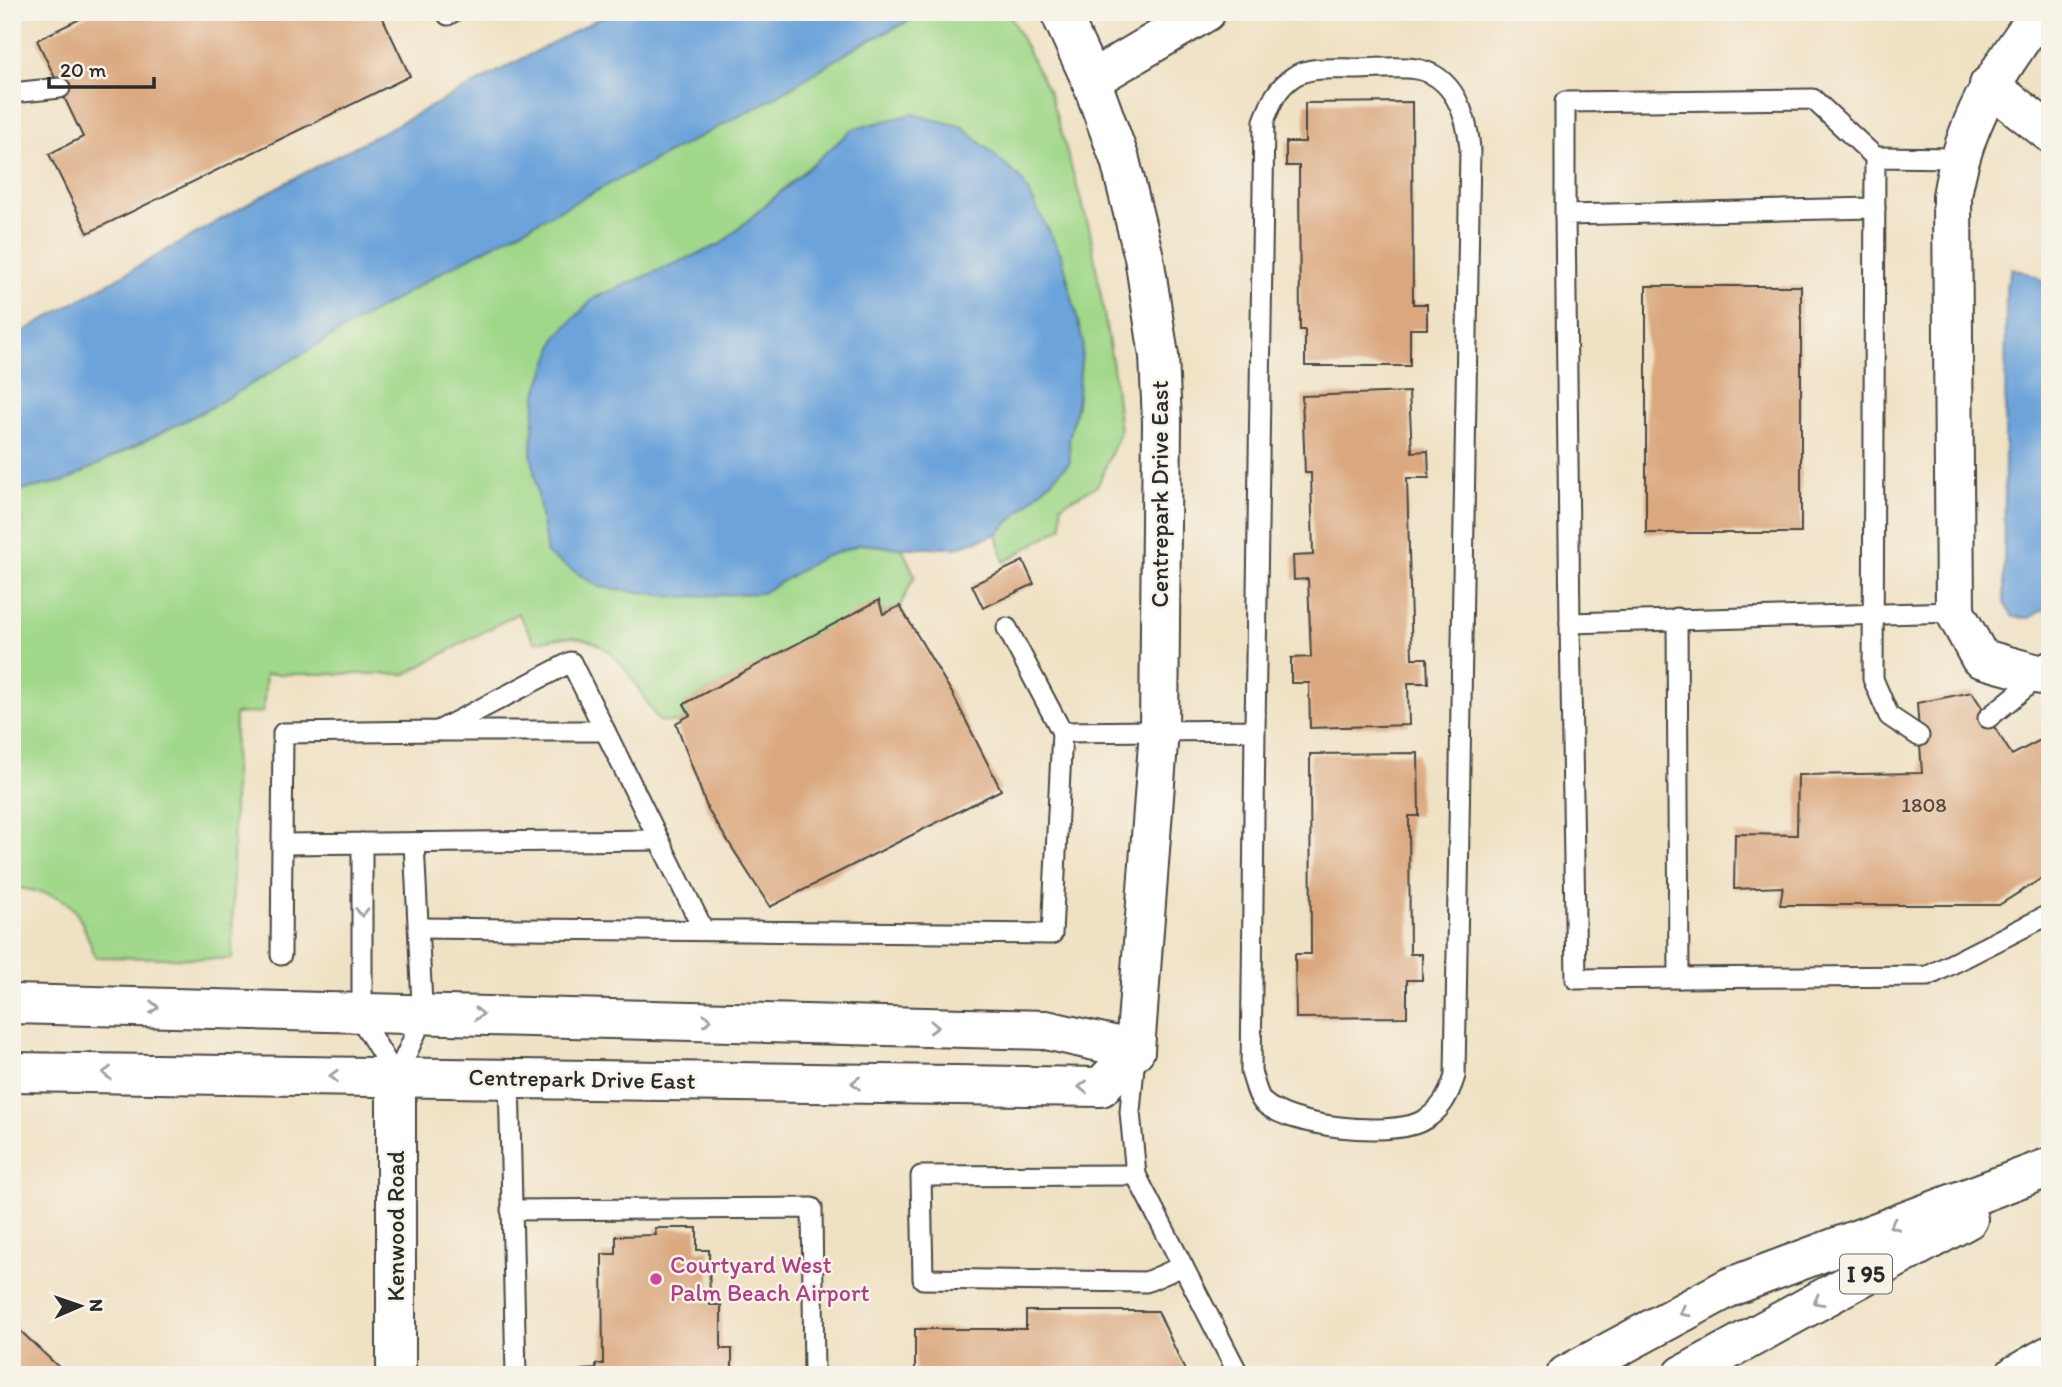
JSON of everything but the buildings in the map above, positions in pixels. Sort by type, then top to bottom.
[{"type":"main road","name":"Centrepark Drive East","points":[[12,1072],[1101,1087],[1135,1050],[1159,730],[1162,422],[1159,356],[1141,245],[1120,160],[1091,80],[1060,12]]},
{"type":"main road","points":[[1091,80],[1206,12]]},
{"type":"main road","points":[[2040,12],[1989,85],[1959,158],[1952,196],[1955,612],[1980,658],[2046,673]]},
{"type":"main road","points":[[1989,85],[2050,133]]},
{"type":"main road","points":[[12,1003],[1046,1030],[1135,1050]]},
{"type":"main road","name":"Kenwood Road","points":[[396,1077],[396,1375]]},
{"type":"main road","points":[[1566,1375],[1730,1287],[2050,1167]]},
{"type":"main road","name":"I 95","points":[[1683,1375],[2050,1174]]},
{"type":"main road","points":[[2015,1375],[2050,1355]]},
{"type":"lane","points":[[446,12],[447,15],[453,12]]},
{"type":"lane","points":[[1325,69],[1418,69],[1440,81],[1457,99],[1468,123],[1470,148],[1455,1076],[1449,1094],[1437,1110],[1422,1121],[1404,1128],[1314,1125],[1285,1116],[1261,1101],[1251,1072],[1255,730],[1264,121],[1274,93],[1295,75],[1325,69]]},
{"type":"lane","points":[[12,93],[60,88]]},
{"type":"lane","points":[[1959,158],[1875,157],[1813,99],[1565,103],[1576,979],[1928,976],[2050,914]]},
{"type":"lane","points":[[1875,157],[1873,679],[1889,716],[1919,736]]},
{"type":"lane","points":[[1565,215],[1875,208]]},
{"type":"lane","points":[[1570,623],[1955,612]]},
{"type":"lane","points":[[1676,618],[1679,978]]},
{"type":"lane","points":[[419,928],[1052,934],[1062,732],[1006,628]]},
{"type":"lane","points":[[438,731],[572,662],[702,929]]},
{"type":"lane","points":[[1988,718],[2046,673]]},
{"type":"lane","points":[[1062,732],[1255,730]]},
{"type":"lane","points":[[281,955],[283,733],[605,731]]},
{"type":"lane","points":[[282,844],[659,840]]},
{"type":"lane","points":[[362,843],[362,1021],[396,1077]]},
{"type":"lane","points":[[396,1077],[419,1026],[421,1012],[414,843]]},
{"type":"lane","points":[[1135,1050],[1130,1112],[1136,1175],[1239,1375]]},
{"type":"lane","points":[[509,1078],[516,1375]]},
{"type":"lane","points":[[1136,1175],[921,1177],[923,1279],[1146,1282],[1182,1266]]},
{"type":"lane","points":[[511,1210],[813,1208],[814,1375]]},
{"type":"green space","points":[[927,12],[1008,12],[1050,94],[1090,231],[1113,367],[1120,432],[1098,485],[1061,505],[1062,527],[1004,562],[997,534],[1070,462],[1069,440],[1077,404],[813,163],[721,244],[594,298],[762,593],[821,558],[861,544],[902,548],[915,576],[900,606],[883,614],[879,601],[685,704],[690,715],[676,723],[659,721],[625,668],[604,648],[573,637],[535,642],[518,613],[406,674],[266,674],[263,712],[235,714],[232,959],[95,957],[82,923],[68,904],[47,894],[12,887],[12,570],[22,519],[12,516],[12,492],[65,481],[210,408],[447,269],[772,99],[860,45]]},
{"type":"water","points":[[611,12],[927,12],[860,45],[772,99],[447,269],[210,408],[65,481],[12,492],[12,338],[278,187]]},
{"type":"water","points":[[913,114],[963,127],[1022,180],[1062,256],[1083,342],[1077,404],[1069,440],[1070,462],[997,534],[955,548],[902,548],[861,544],[821,558],[762,593],[677,597],[599,587],[547,554],[531,451],[536,396],[557,336],[594,298],[721,244],[853,129]]},
{"type":"water","points":[[2012,268],[2037,277],[2050,289],[2050,606],[2029,618],[2013,617],[2004,603],[2006,286]]},
{"type":"place","name":"Courtyard West Palm Beach Airport","points":[[656,1279]]}]
